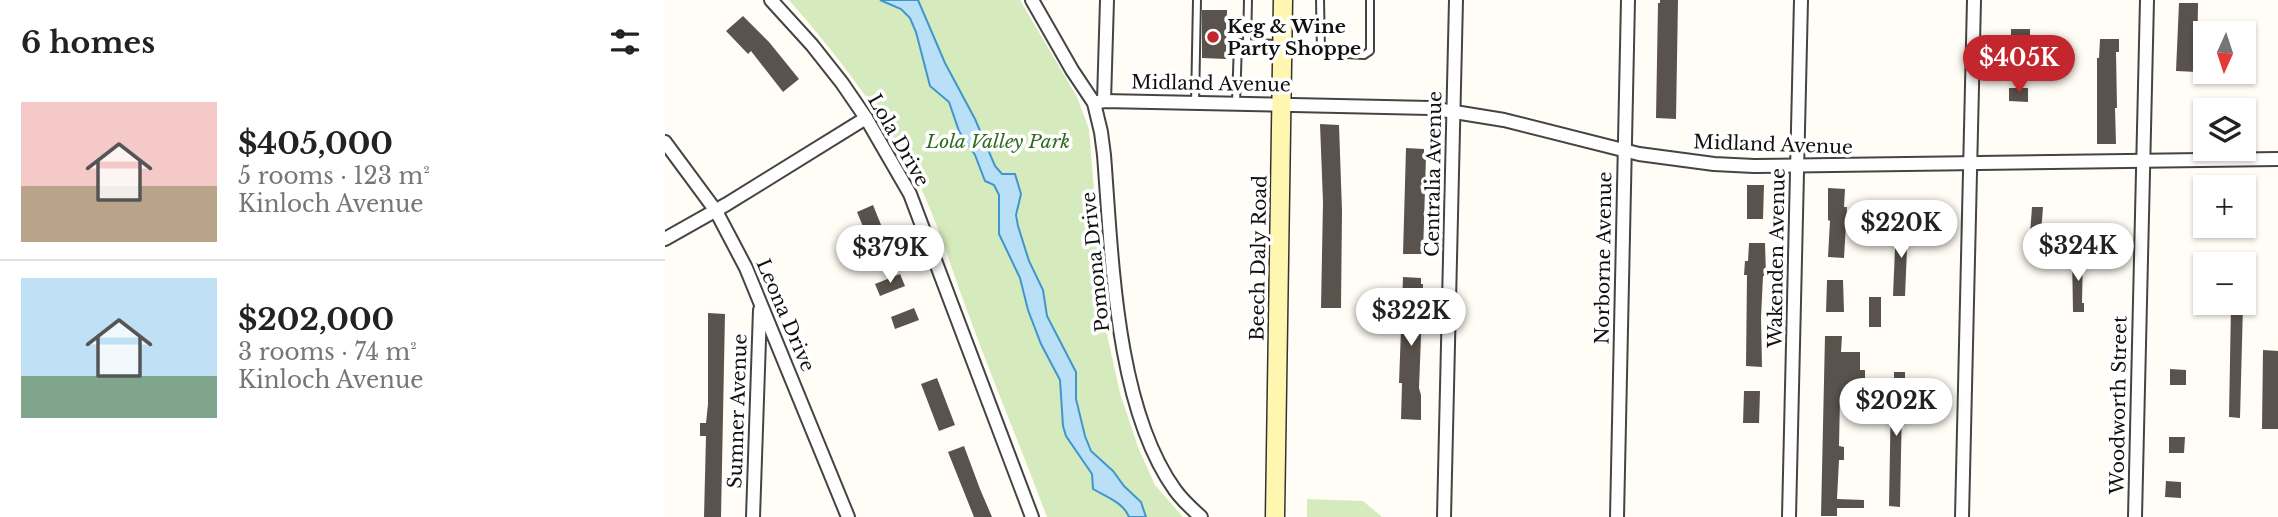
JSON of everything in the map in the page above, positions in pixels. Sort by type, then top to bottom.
[{"type":"main road","name":"Beech Daly Road","points":[[1275,517],[1283,0]]},
{"type":"street","name":"Lola Drive","points":[[771,0],[812,45],[866,118],[900,174],[919,215],[1032,517]]},
{"type":"street","name":"Pomona Drive","points":[[1032,0],[1072,70],[1099,102],[1115,302],[1129,373],[1142,421],[1157,458],[1175,490],[1201,517]]},
{"type":"street","points":[[1099,102],[1107,0]]},
{"type":"street","name":"Centralia Avenue","points":[[1444,517],[1456,0]]},
{"type":"street","name":"Norborne Avenue","points":[[1617,517],[1628,0]]},
{"type":"street","name":"Wakenden Avenue","points":[[1789,517],[1801,0]]},
{"type":"street","points":[[1962,517],[1974,0]]},
{"type":"street","name":"Woodworth Street","points":[[2135,517],[2147,0]]},
{"type":"street","name":"Midland Avenue","points":[[1099,102],[1404,106],[1504,120],[1625,151],[1714,164],[1797,167],[2278,159]]},
{"type":"street","points":[[665,239],[716,211],[866,118]]},
{"type":"street","name":"Leona Drive","points":[[665,142],[716,211],[746,268],[848,517]]},
{"type":"street","name":"Sumner Avenue","points":[[753,517],[760,306]]},
{"type":"lane","points":[[1195,104],[1197,0]]},
{"type":"lane","points":[[1247,43],[1248,0]]},
{"type":"lane","points":[[1320,0],[1321,50],[1324,53],[1364,55],[1370,51],[1370,0]]},
{"type":"lane","points":[[1236,103],[1238,43],[1282,44]]},
{"type":"green space","name":"Lola Valley Park","points":[[789,0],[1020,0],[1077,97],[1089,129],[1102,288],[1108,339],[1120,393],[1138,447],[1155,485],[1183,517],[1047,517],[922,190],[872,105]]},
{"type":"green space","points":[[1307,499],[1363,501],[1382,517],[1307,517]]},
{"type":"water","points":[[880,0],[918,0],[995,166],[1002,174],[1015,174],[1021,194],[1016,215],[1018,226],[1029,261],[1043,290],[1047,316],[1076,372],[1076,399],[1085,436],[1091,451],[1141,502],[1146,517],[1129,517],[1119,504],[1093,489],[1092,474],[1066,436],[1060,380],[1041,344],[1020,278],[999,234],[999,195],[994,185],[985,181],[975,155],[959,131],[949,102],[930,86],[910,18],[901,9]]},
{"type":"building","points":[[1660,0],[1678,0],[1676,119],[1656,118]]},
{"type":"building","points":[[2179,3],[2198,3],[2198,21],[2193,21],[2193,72],[2176,71]]},
{"type":"building","points":[[1202,10],[1227,10],[1226,59],[1202,58]]},
{"type":"building","points":[[743,16],[769,42],[799,79],[783,92],[751,51],[748,54],[726,31]]},
{"type":"building","points":[[2011,29],[2030,29],[2030,42],[2011,42]]},
{"type":"building","points":[[2100,39],[2119,39],[2119,52],[2116,52],[2116,144],[2097,144],[2097,58]]},
{"type":"building","points":[[2009,88],[2028,88],[2028,102],[2009,101]]},
{"type":"building","points":[[1320,124],[1339,125],[1341,308],[1321,308],[1323,202]]},
{"type":"building","points":[[1406,148],[1424,149],[1426,156],[1423,254],[1403,254]]},
{"type":"building","points":[[1747,185],[1764,185],[1763,219],[1747,219]]},
{"type":"building","points":[[1828,188],[1845,189],[1844,207],[1847,207],[1844,258],[1828,257]]},
{"type":"building","points":[[873,205],[892,252],[873,260],[868,247],[871,246],[857,212]]},
{"type":"building","points":[[2032,207],[2043,207],[2041,234],[2030,234]]},
{"type":"building","points":[[1896,225],[1908,225],[1905,296],[1893,296]]},
{"type":"building","points":[[1749,243],[1765,243],[1766,276],[1763,276],[1761,318],[1762,367],[1746,366],[1747,275],[1744,275]]},
{"type":"building","points":[[2072,255],[2083,255],[2084,312],[2073,312]]},
{"type":"building","points":[[900,274],[905,286],[880,296],[875,284]]},
{"type":"building","points":[[1403,277],[1421,278],[1423,284],[1419,388],[1421,420],[1401,419],[1402,383],[1399,383]]},
{"type":"building","points":[[1827,280],[1843,280],[1844,312],[1826,312]]},
{"type":"building","points":[[1869,297],[1881,297],[1881,327],[1869,327]]},
{"type":"building","points":[[914,308],[919,320],[895,329],[891,317]]},
{"type":"building","points":[[708,313],[725,314],[721,517],[704,517],[706,436],[700,436],[700,423],[706,423],[708,404]]},
{"type":"building","points":[[2231,315],[2243,315],[2240,418],[2229,417]]},
{"type":"building","points":[[1825,336],[1842,336],[1841,352],[1860,352],[1860,370],[1865,370],[1865,388],[1868,388],[1868,397],[1840,396],[1839,446],[1844,447],[1844,460],[1839,460],[1837,499],[1864,500],[1864,508],[1837,508],[1837,516],[1821,516]]},
{"type":"building","points":[[2263,350],[2278,351],[2278,429],[2262,429]]},
{"type":"building","points":[[2170,369],[2186,370],[2186,385],[2170,385]]},
{"type":"building","points":[[1894,372],[1905,372],[1900,507],[1889,506],[1891,392],[1894,392]]},
{"type":"building","points":[[937,378],[955,425],[939,431],[921,384]]},
{"type":"building","points":[[1744,391],[1760,391],[1759,423],[1743,423]]},
{"type":"building","points":[[2169,437],[2185,437],[2184,453],[2169,453]]},
{"type":"building","points":[[964,446],[992,517],[974,517],[948,452]]},
{"type":"building","points":[[2166,481],[2181,482],[2181,498],[2165,497]]},
{"type":"place","name":"Keg & Wine Party Shoppe","points":[[1213,37]]}]
